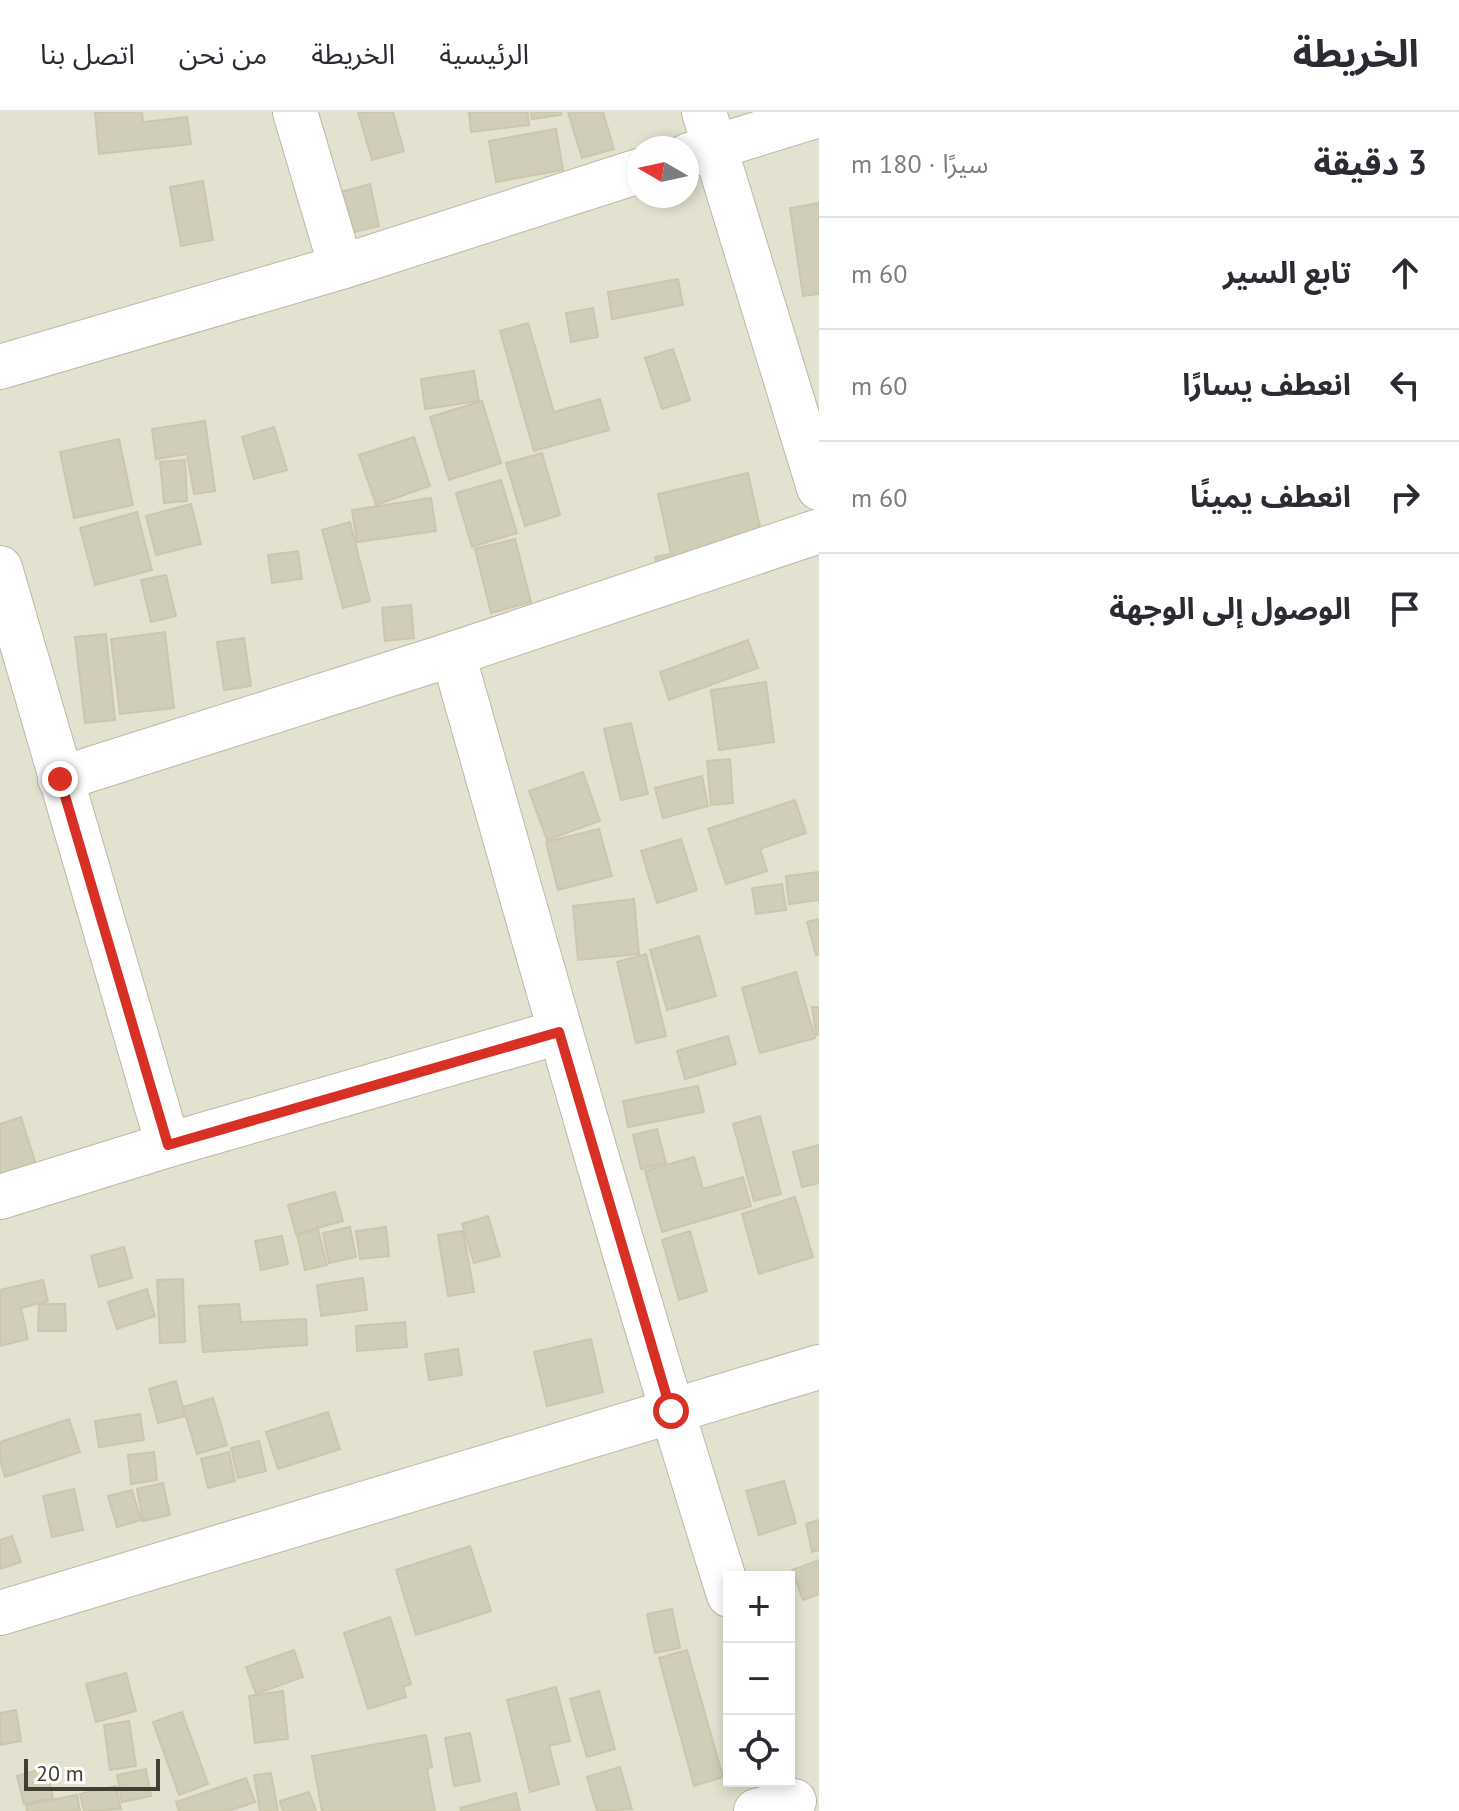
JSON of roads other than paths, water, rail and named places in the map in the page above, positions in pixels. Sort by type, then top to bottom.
[{"type":"street","points":[[295,112],[341,267]]},
{"type":"street","points":[[819,115],[702,138],[819,488]]},
{"type":"street","points":[[0,367],[341,267],[627,175]]},
{"type":"street","points":[[60,779],[453,654],[819,531]]},
{"type":"street","points":[[0,568],[168,1145]]},
{"type":"street","points":[[453,654],[559,1032],[723,1576]]},
{"type":"street","points":[[0,1197],[559,1032]]},
{"type":"street","points":[[0,1613],[819,1367]]}]
